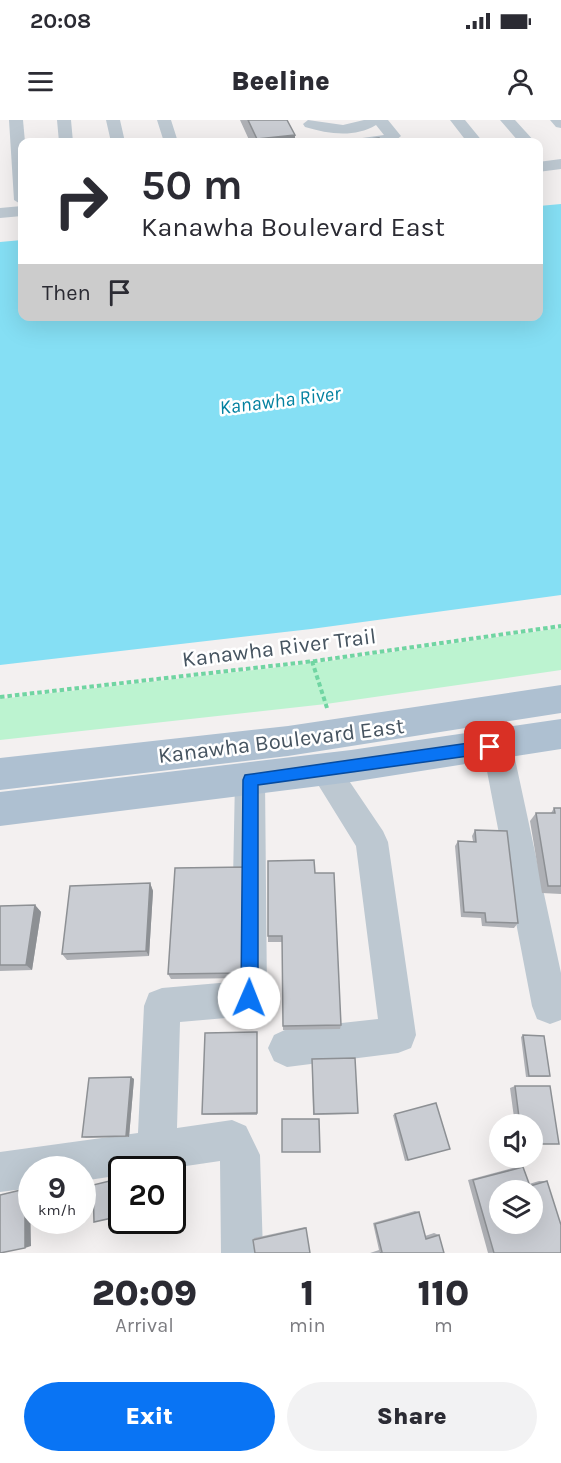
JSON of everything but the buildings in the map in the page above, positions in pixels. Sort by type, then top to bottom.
[{"type":"main road","name":"Kanawha Boulevard East","points":[[0,774],[288,741],[561,699]]},
{"type":"main road","name":"Kanawha Boulevard East","points":[[0,809],[250,780],[493,746],[561,734]]},
{"type":"lane","points":[[16,120],[18,147]]},
{"type":"lane","points":[[64,120],[66,138]]},
{"type":"lane","points":[[112,120],[117,138]]},
{"type":"lane","points":[[164,120],[170,138]]},
{"type":"lane","points":[[309,122],[324,128],[353,129],[375,120]]},
{"type":"lane","points":[[380,120],[393,136],[392,138]]},
{"type":"lane","points":[[457,120],[472,138]]},
{"type":"lane","points":[[507,120],[523,138]]},
{"type":"lane","points":[[557,120],[561,124]]},
{"type":"lane","points":[[309,122],[318,138]]},
{"type":"lane","points":[[0,213],[18,211]]},
{"type":"lane","points":[[493,746],[540,1002]]},
{"type":"lane","points":[[201,751],[205,785]]},
{"type":"lane","points":[[287,1048],[398,1035],[372,842],[324,770]]},
{"type":"lane","points":[[157,1150],[162,1006],[249,998],[250,780]]},
{"type":"lane","points":[[0,1172],[232,1140],[240,1155],[242,1253]]},
{"type":"path","name":"Kanawha River Trail","points":[[0,697],[312,661],[561,626]]},
{"type":"path","points":[[312,661],[328,711]]},
{"type":"green space","points":[[561,628],[561,670],[326,704],[0,740],[0,699],[315,663]]},
{"type":"water","name":"Kanawha River","points":[[561,204],[561,595],[311,629],[0,665],[0,242],[18,240],[18,321],[543,321],[543,206]]},
{"type":"route","points":[[249,998],[250,780],[490,747]]}]
